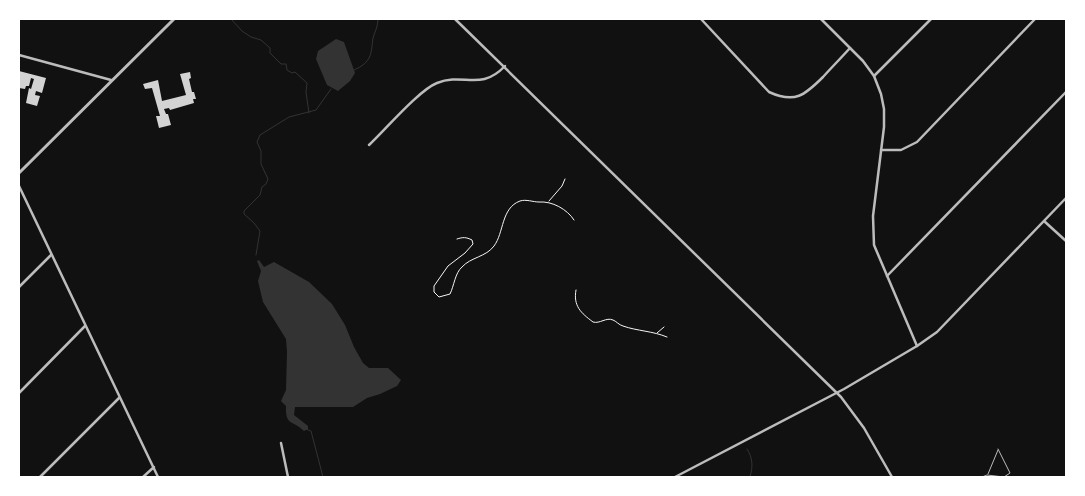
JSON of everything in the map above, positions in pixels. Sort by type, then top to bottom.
[{"type":"street","points":[[19,173],[174,19]]},
{"type":"street","points":[[455,19],[841,397],[864,428],[892,477]]},
{"type":"street","points":[[701,19],[769,92],[779,97],[791,98],[801,96],[810,90],[850,48]]},
{"type":"street","points":[[874,76],[930,19]]},
{"type":"street","points":[[881,150],[901,150],[917,142],[1036,19]]},
{"type":"street","points":[[824,20],[874,76],[884,109],[884,127],[872,232],[874,245],[917,346]]},
{"type":"street","points":[[19,55],[112,81]]},
{"type":"street","points":[[369,145],[423,92],[437,83],[450,80],[486,80],[496,75],[505,66]]},
{"type":"street","points":[[887,276],[1066,92]]},
{"type":"street","points":[[19,186],[158,477]]},
{"type":"street","points":[[675,477],[836,393],[917,346],[937,332],[1066,198]]},
{"type":"street","points":[[1044,221],[1066,241]]},
{"type":"street","points":[[19,287],[51,255]]},
{"type":"street","points":[[19,393],[86,326]]},
{"type":"street","points":[[40,477],[120,398]]},
{"type":"street","points":[[281,443],[288,477]]},
{"type":"street","points":[[142,477],[154,467]]},
{"type":"lane","points":[[982,477],[987,474],[998,449],[1010,473],[1004,477],[987,474]]},
{"type":"path","points":[[548,202],[562,186],[565,179]]},
{"type":"path","points":[[457,239],[468,238],[472,240],[473,244],[448,266],[434,286],[434,292],[439,297],[450,294],[459,270],[464,265],[486,254],[494,247],[503,222],[513,205],[520,201],[548,202],[564,209],[574,220]]},
{"type":"path","points":[[576,290],[575,301],[578,308],[593,322],[596,323],[609,319],[621,325],[667,337]]},
{"type":"path","points":[[657,333],[664,327]]},
{"type":"shaded area","points":[[336,39],[344,42],[355,73],[350,81],[338,91],[327,85],[316,59],[318,51]]},
{"type":"shaded area","points":[[259,260],[264,267],[274,262],[309,282],[332,304],[345,325],[363,363],[369,368],[388,368],[401,380],[397,386],[367,398],[353,407],[295,407],[294,415],[308,426],[308,429],[304,431],[290,422],[287,417],[286,406],[281,401],[286,390],[286,339],[263,302],[258,281],[261,271],[257,261]]},
{"type":"building","points":[[19,71],[46,78],[42,93],[36,91],[35,95],[40,96],[37,106],[26,103],[29,88],[31,89],[34,79],[31,78],[29,86],[26,86],[25,89],[19,88]]},
{"type":"building","points":[[190,72],[191,78],[189,79],[196,99],[193,99],[194,103],[170,110],[169,108],[164,109],[166,114],[168,114],[171,125],[159,128],[156,116],[160,116],[152,88],[145,89],[143,84],[158,80],[162,101],[186,95],[180,74]]},
{"type":"waterway","points":[[231,19],[242,31],[251,37],[261,40],[270,48],[270,53],[281,64],[286,64],[287,70],[292,73],[295,72],[307,83],[306,92],[309,113]]},
{"type":"waterway","points":[[354,70],[364,64],[370,57],[378,19]]},
{"type":"waterway","points":[[256,255],[260,231],[244,214],[244,211],[260,195],[262,187],[268,179],[261,164],[261,151],[257,142],[260,135],[289,117],[316,110],[331,89]]},
{"type":"waterway","points":[[306,429],[311,431],[323,477]]},
{"type":"waterway","points":[[747,449],[752,463],[750,477]]}]
